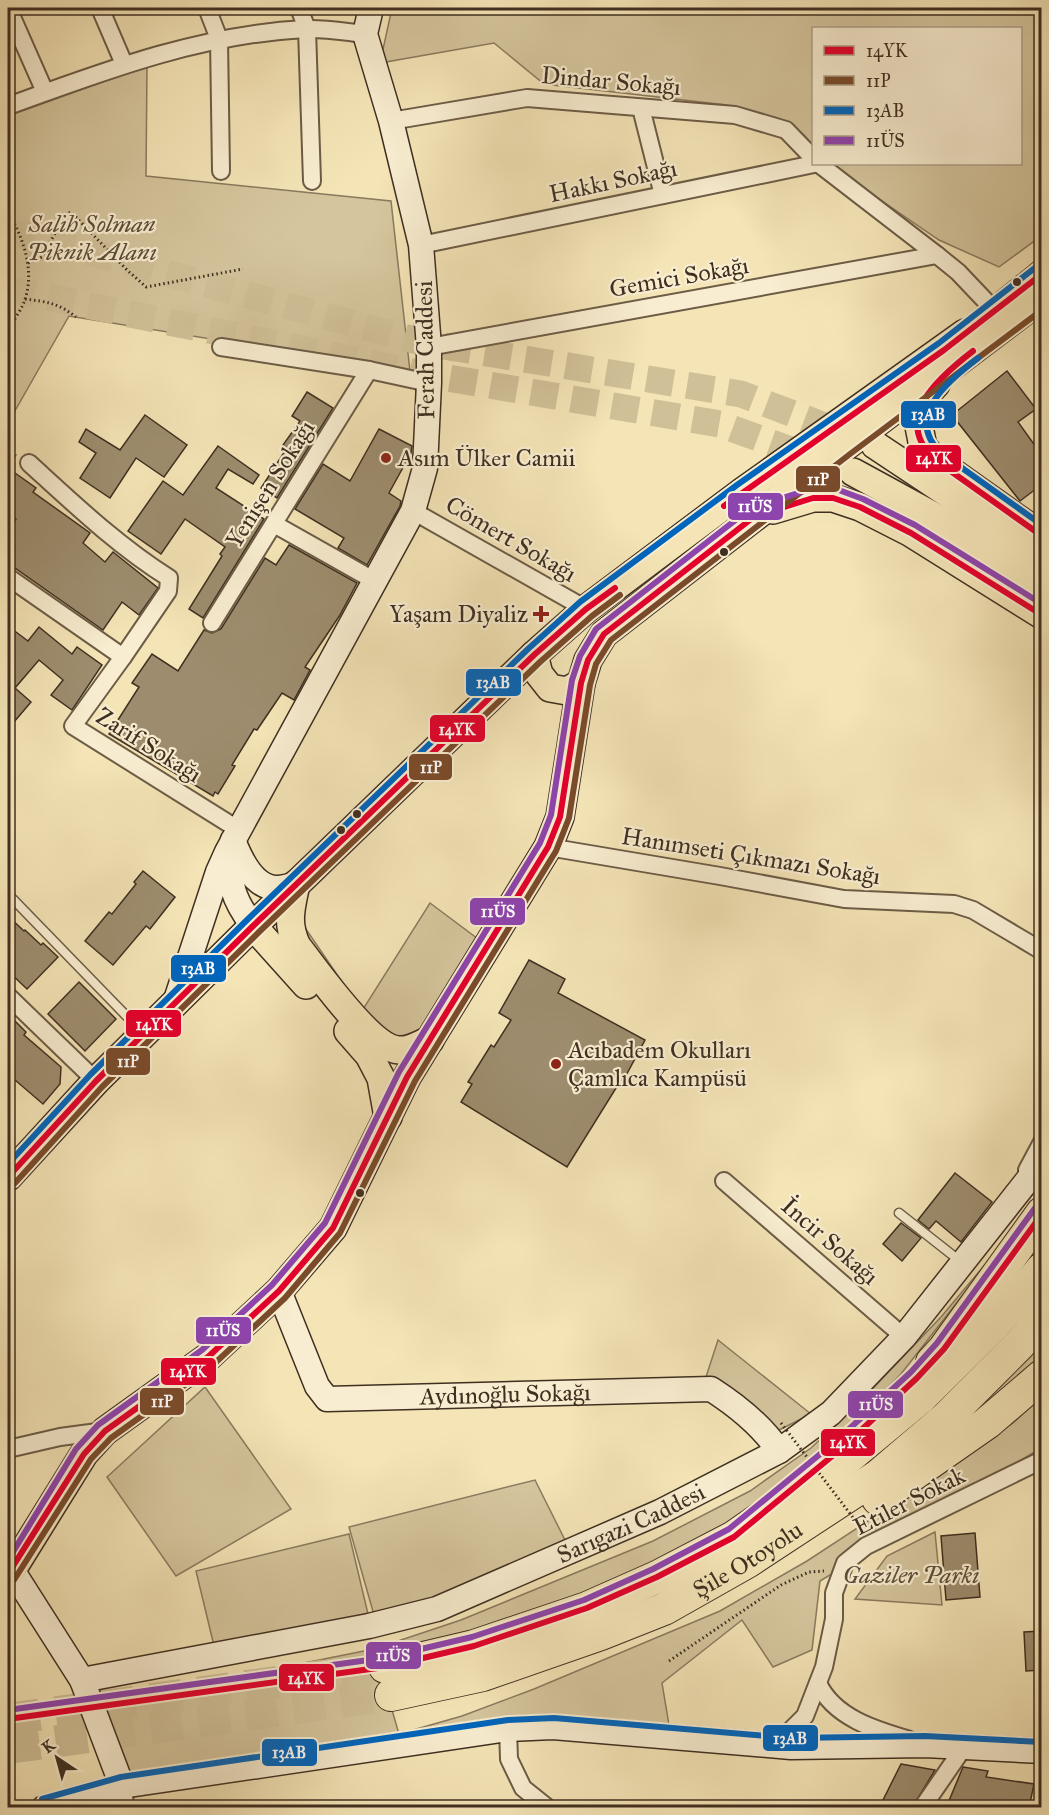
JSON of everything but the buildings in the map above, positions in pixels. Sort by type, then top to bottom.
[{"type":"highway","points":[[734,1537],[842,1448],[917,1378],[944,1349],[1041,1213]]},
{"type":"highway","name":"Şile Otoyolu","points":[[1041,1269],[994,1325],[919,1400],[849,1456],[734,1537],[657,1577],[587,1608],[474,1646],[388,1681],[483,1675],[601,1634],[664,1609],[747,1562],[878,1476],[945,1418],[1019,1345],[1041,1317]]},
{"type":"highway","points":[[601,1634],[678,1621],[750,1585],[987,1423],[1037,1379]]},
{"type":"main road","name":"Ferah Caddesi","points":[[175,1002],[218,872],[413,511],[425,468],[429,347],[421,245],[391,120],[365,34],[370,8]]},
{"type":"main road","points":[[8,1176],[96,1081],[175,1002],[534,655],[586,609],[742,492],[995,311],[1041,274]]},
{"type":"main road","points":[[124,1797],[82,1680],[10,1572],[84,1454],[105,1431],[208,1357],[279,1291],[333,1228],[405,1080],[548,848],[560,817],[581,683],[588,660],[604,634],[953,366],[1036,308]]},
{"type":"main road","points":[[953,366],[923,398],[918,421],[922,447],[936,460],[1041,536]]},
{"type":"main road","points":[[874,445],[1041,556]]},
{"type":"main road","points":[[853,472],[941,520],[1041,586]]},
{"type":"main road","points":[[755,516],[813,498],[833,498],[860,507],[911,533],[1041,615]]},
{"type":"main road","points":[[534,655],[539,674],[550,688],[567,691],[581,683]]},
{"type":"main road","points":[[236,835],[246,868],[261,882],[268,887],[277,888],[296,884]]},
{"type":"main road","points":[[236,835],[230,872],[232,887],[243,912],[369,1055],[381,1078],[388,1117]]},
{"type":"main road","points":[[296,884],[290,914],[291,933],[297,946],[363,1028],[386,1047],[399,1050],[430,1040]]},
{"type":"main road","points":[[1016,1193],[1041,1162]]},
{"type":"main road","name":"Sarıgazi Caddesi","points":[[82,1680],[369,1626],[437,1610],[660,1512],[779,1451],[831,1413],[904,1337],[999,1218],[1016,1193]]},
{"type":"main road","name":"Aydınoğlu Sokağı","points":[[279,1291],[317,1386],[327,1399],[711,1389],[737,1408],[771,1439],[779,1451]]},
{"type":"main road","points":[[44,1808],[124,1797],[508,1729],[553,1727],[791,1747],[925,1744],[1041,1751]]},
{"type":"street","points":[[8,8],[45,93]]},
{"type":"street","points":[[100,8],[123,64]]},
{"type":"street","points":[[207,8],[219,39],[221,171]]},
{"type":"street","points":[[299,8],[307,29],[312,181]]},
{"type":"street","points":[[8,106],[123,64],[219,39],[307,29],[365,34]]},
{"type":"street","name":"Dindar Sokağı","points":[[391,120],[527,98],[735,115],[786,130],[812,158]]},
{"type":"street","points":[[641,108],[663,195]]},
{"type":"street","name":"Hakkı Sokağı","points":[[421,245],[812,165]]},
{"type":"street","points":[[818,165],[958,272],[995,311]]},
{"type":"street","name":"Gemici Sokağı","points":[[429,347],[937,255]]},
{"type":"street","points":[[221,347],[369,370],[429,382]]},
{"type":"street","name":"Yenişen Sokağı","points":[[212,623],[369,370]]},
{"type":"street","points":[[8,577],[123,657],[168,591],[169,578],[148,565],[88,517],[29,463]]},
{"type":"street","name":"Cömert Sokağı","points":[[413,511],[586,609]]},
{"type":"street","points":[[274,524],[375,581]]},
{"type":"street","name":"Zarif Sokağı","points":[[123,657],[73,726],[236,835]]},
{"type":"street","name":"Hanımseti Çıkmazı Sokağı","points":[[548,848],[844,899],[954,904],[973,910],[1041,951]]},
{"type":"street","points":[[8,996],[96,1081]]},
{"type":"street","name":"Sarıgazi Caddesi","points":[[1016,1193],[1041,1142]]},
{"type":"street","name":"İncir Sokağı","points":[[724,1181],[904,1337]]},
{"type":"street","points":[[8,1449],[60,1437],[105,1431]]},
{"type":"street","name":"Etiler Sokak","points":[[768,1745],[787,1734],[806,1716],[824,1667],[834,1619],[834,1593],[845,1563],[866,1546],[1041,1460]]},
{"type":"street","points":[[818,1683],[824,1695],[862,1724],[925,1744]]},
{"type":"street","points":[[508,1729],[509,1759],[523,1788],[548,1808]]},
{"type":"street","points":[[922,1808],[964,1747]]},
{"type":"lane","points":[[8,894],[145,1034]]},
{"type":"lane","points":[[898,1213],[963,1263]]},
{"type":"path","points":[[8,212],[17,228],[28,263],[29,278],[26,299],[8,328]]},
{"type":"path","points":[[28,263],[42,257],[65,215],[71,212],[146,287],[243,269]]},
{"type":"path","points":[[26,299],[52,302],[76,317]]},
{"type":"path","points":[[781,1423],[864,1532]]},
{"type":"path","points":[[669,1661],[781,1585],[809,1572],[830,1570]]},
{"type":"green space","points":[[392,8],[1041,8],[1041,236],[999,267],[939,240],[829,165],[1022,165],[1022,27],[812,27],[812,145],[804,135],[776,118],[727,105],[544,84],[494,43],[380,63]]},
{"type":"green space","name":"Salih Solman Piknik Alanı","points":[[147,66],[146,176],[391,201],[410,371],[69,316],[8,423],[8,116]]},
{"type":"green space","points":[[430,903],[478,939],[412,1051],[377,1046],[277,941],[297,916],[362,1011]]},
{"type":"green space","points":[[1009,1236],[901,1374],[841,1436],[766,1497],[651,1573],[380,1669],[399,1734],[134,1786],[102,1726],[104,1703],[374,1649],[461,1620],[653,1541],[750,1491],[811,1448],[859,1403],[941,1317]]},
{"type":"green space","points":[[718,1340],[811,1414],[769,1435],[705,1380]]},
{"type":"green space","points":[[1041,1341],[1041,1362],[967,1421],[1039,1344]]},
{"type":"green space","points":[[205,1387],[291,1509],[176,1576],[107,1477]]},
{"type":"green space","points":[[1041,1397],[1041,1446],[1033,1453],[820,1581],[812,1650],[773,1667],[742,1620],[662,1683],[669,1725],[548,1715],[399,1734],[462,1716],[534,1689],[720,1611],[807,1561],[923,1485],[1013,1423]]},
{"type":"green space","points":[[535,1480],[568,1546],[376,1622],[349,1527]]},
{"type":"green space","name":"Gaziler Parkı","points":[[935,1532],[942,1605],[855,1599],[887,1556]]},
{"type":"green space","points":[[349,1534],[368,1614],[215,1650],[196,1571]]},
{"type":"tunnel","points":[[8,232],[425,343],[741,394],[851,436]]},
{"type":"tunnel","points":[[8,289],[418,373],[720,424],[815,459]]},
{"type":"tunnel","points":[[8,1719],[385,1667]]},
{"type":"tunnel","points":[[8,1748],[391,1695]]},
{"type":"transit line","name":"13AB","points":[[8,1164],[90,1075],[247,920],[528,649],[580,602],[737,485],[939,343],[1036,267]]},
{"type":"transit line","name":"14YK","points":[[724,506],[944,350],[1042,274]]},
{"type":"transit line","name":"11P","points":[[14,1580],[91,1459],[111,1438],[214,1364],[285,1298],[340,1233],[415,1081],[556,851],[569,818],[590,685],[596,664],[611,640],[850,454],[1042,310]]},
{"type":"transit line","name":"14YK","points":[[973,351],[934,386],[918,414],[917,429],[923,444],[935,460],[1042,536]]},
{"type":"transit line","name":"13AB","points":[[978,358],[955,377],[934,400],[928,413],[927,426],[930,439],[941,453],[1042,525]]},
{"type":"transit line","name":"11ÜS","points":[[8,1560],[76,1449],[98,1425],[202,1350],[272,1285],[325,1223],[399,1072],[540,843],[551,815],[572,680],[580,656],[596,629],[751,508],[811,489],[836,489],[863,499],[915,525],[1042,604]]},
{"type":"transit line","name":"14YK","points":[[8,1574],[84,1454],[105,1431],[208,1357],[279,1291],[333,1228],[407,1077],[548,847],[560,817],[581,683],[588,660],[604,634],[755,516],[813,498],[833,498],[860,507],[911,533],[1042,615]]},
{"type":"transit line","name":"14YK","points":[[8,1177],[96,1081],[253,926],[534,655],[586,609],[615,588]]},
{"type":"transit line","name":"11P","points":[[15,1183],[102,1087],[259,932],[540,662],[592,616],[620,595]]},
{"type":"transit line","name":"11ÜS","points":[[8,1710],[383,1658],[472,1637],[584,1600],[653,1569],[729,1529],[836,1441],[911,1372],[937,1343],[1035,1208]]},
{"type":"transit line","name":"14YK","points":[[8,1719],[385,1667],[474,1646],[587,1608],[657,1577],[734,1537],[842,1448],[917,1378],[944,1349],[1042,1214]]},
{"type":"transit line","name":"13AB","points":[[42,1799],[121,1777],[508,1720],[554,1718],[791,1738],[925,1736],[1042,1742]]},
{"type":"place","name":"Asım Ülker Camii","points":[[386,458]]},
{"type":"place","name":"Yaşam Diyaliz","points":[[541,614]]},
{"type":"place","name":"Acıbadem Okulları Çamlıca Kampüsü","points":[[556,1064]]}]
